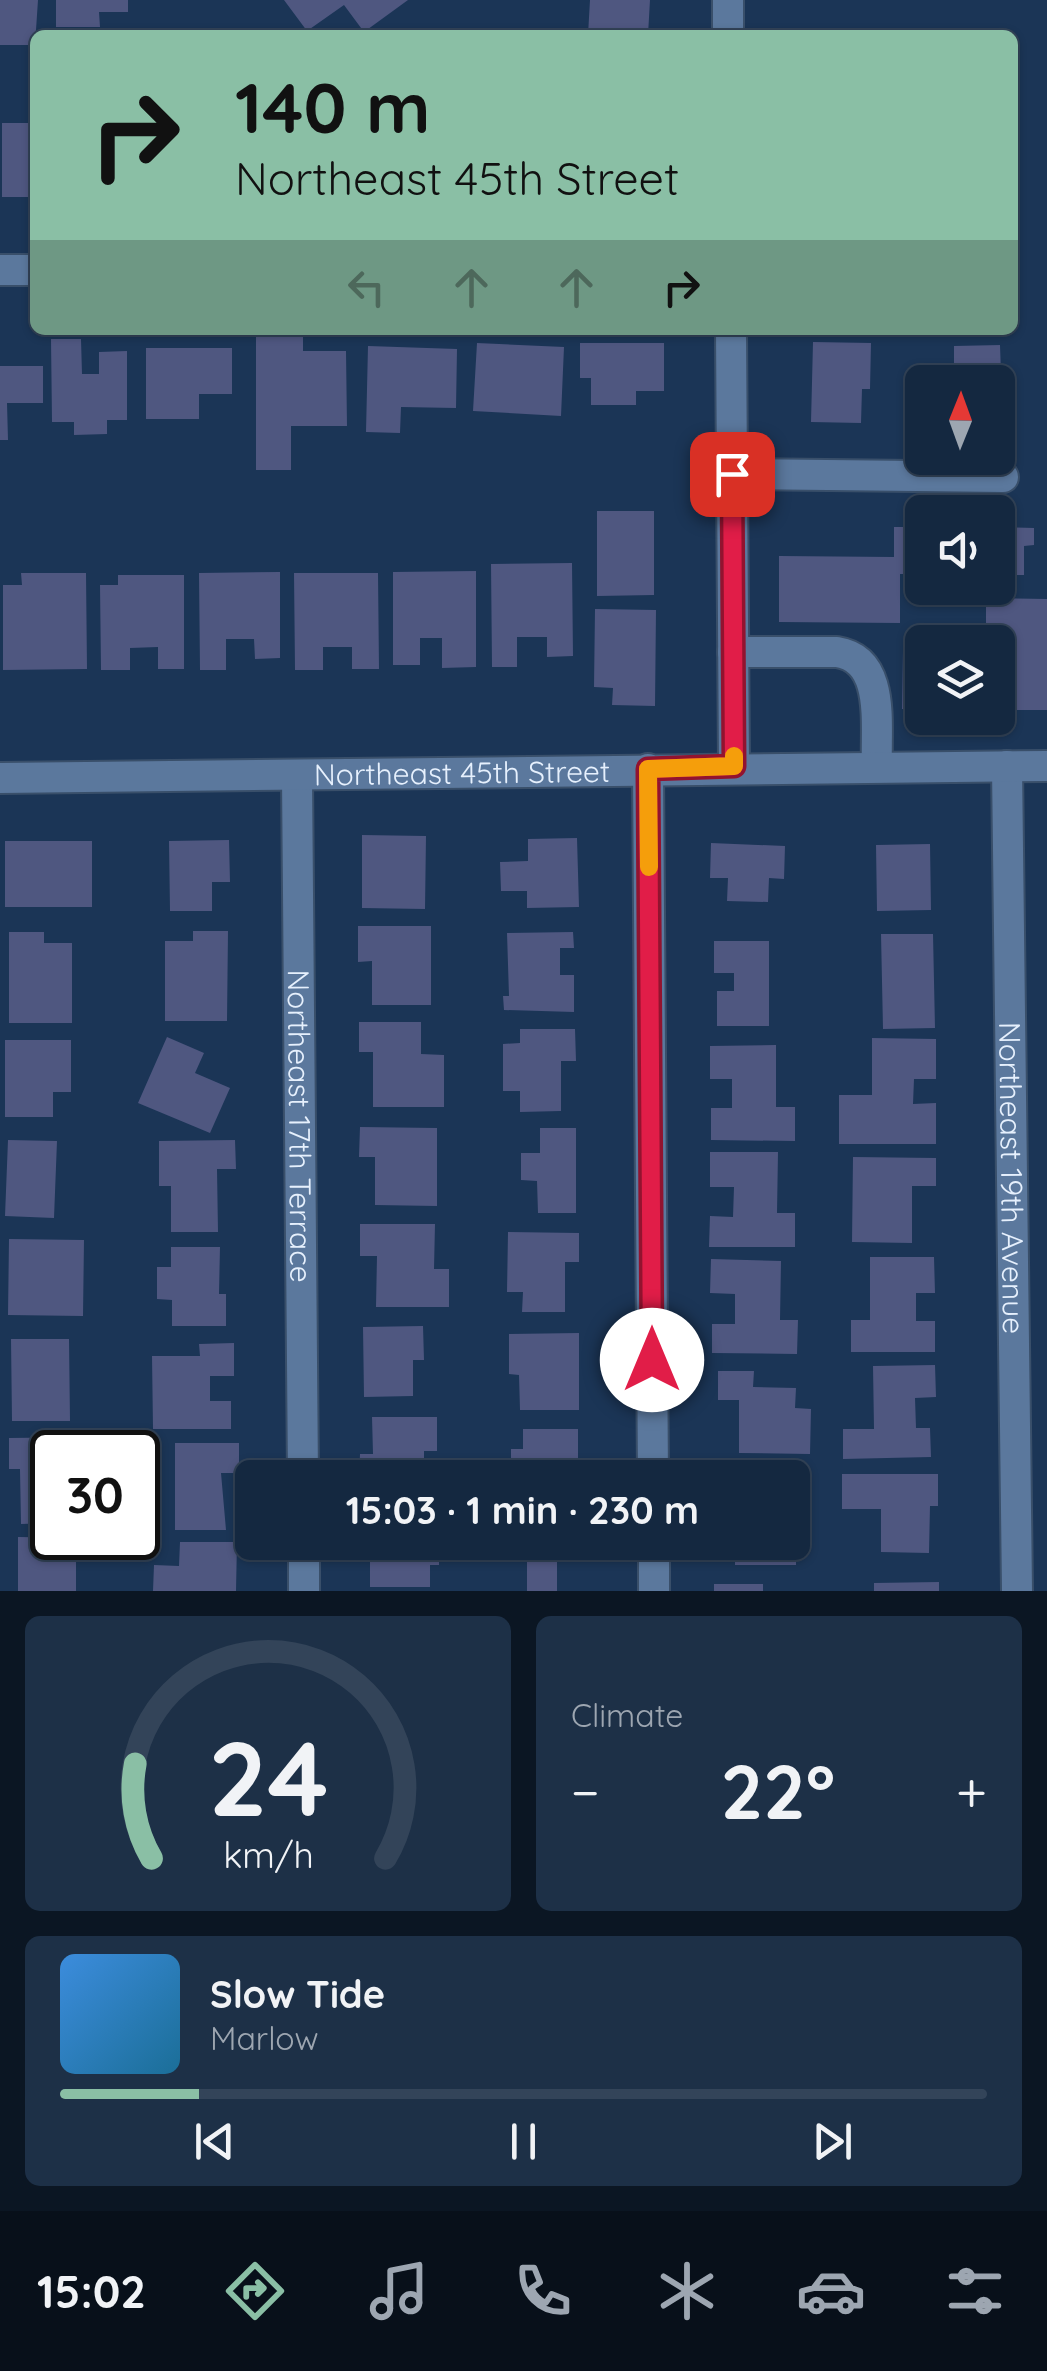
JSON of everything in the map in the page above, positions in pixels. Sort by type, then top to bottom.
[{"type":"street","points":[[728,0],[728,30]]},
{"type":"street","points":[[0,270],[30,270]]},
{"type":"street","points":[[731,335],[734,766]]},
{"type":"street","points":[[732,474],[1003,477]]},
{"type":"street","points":[[733,652],[837,652],[854,655],[866,664],[872,679],[877,766]]},
{"type":"street","name":"Northeast 45th Street","points":[[0,778],[734,766],[1047,766]]},
{"type":"street","name":"Northeast 19th Avenue","points":[[1007,766],[1017,1591]]},
{"type":"street","points":[[648,769],[653,1460]]},
{"type":"street","name":"Northeast 17th Terrace","points":[[297,776],[303,1460]]},
{"type":"street","points":[[304,1560],[304,1591]]},
{"type":"street","points":[[654,1560],[654,1591]]},
{"type":"building","points":[[0,0],[38,0],[36,30],[30,30],[30,45],[0,45]]},
{"type":"building","points":[[56,0],[128,0],[128,12],[99,12],[100,27],[56,27]]},
{"type":"building","points":[[284,0],[408,0],[367,30],[363,30],[344,5],[306,30]]},
{"type":"building","points":[[590,0],[650,0],[648,30],[588,30]]},
{"type":"building","points":[[2,123],[30,123],[30,197],[2,197]]},
{"type":"building","points":[[256,336],[303,336],[303,351],[346,351],[347,426],[291,426],[291,470],[256,470]]},
{"type":"building","points":[[51,339],[81,339],[82,374],[99,374],[99,352],[127,351],[127,420],[107,420],[107,434],[74,435],[74,422],[52,422]]},
{"type":"building","points":[[813,342],[871,343],[870,389],[862,389],[861,423],[811,422]]},
{"type":"building","points":[[477,343],[564,347],[561,416],[473,411]]},
{"type":"building","points":[[580,343],[664,343],[664,391],[636,391],[636,405],[591,405],[591,378],[580,378]]},
{"type":"building","points":[[1000,345],[1001,365],[954,365],[954,346]]},
{"type":"building","points":[[368,346],[457,349],[456,408],[401,407],[400,433],[366,432]]},
{"type":"building","points":[[146,348],[232,348],[232,394],[199,394],[199,419],[146,419]]},
{"type":"building","points":[[0,366],[43,366],[43,403],[7,403],[8,440],[0,440]]},
{"type":"building","points":[[597,511],[654,511],[654,595],[597,596]]},
{"type":"building","points":[[894,527],[905,527],[900,623],[779,622],[779,556],[894,557]]},
{"type":"building","points":[[1015,527],[1034,528],[1034,545],[1024,546],[1024,575],[1015,575]]},
{"type":"building","points":[[572,563],[573,656],[547,657],[547,637],[517,637],[517,667],[492,667],[491,564]]},
{"type":"building","points":[[476,571],[476,667],[442,668],[442,638],[420,638],[420,665],[393,665],[393,572]]},
{"type":"building","points":[[280,572],[280,658],[255,659],[254,639],[226,639],[226,670],[200,670],[199,573]]},
{"type":"building","points":[[21,573],[86,573],[87,669],[3,670],[3,585],[22,585]]},
{"type":"building","points":[[294,573],[378,573],[379,669],[352,669],[352,647],[323,647],[323,670],[295,670]]},
{"type":"building","points":[[118,575],[184,575],[184,669],[158,669],[158,647],[130,648],[130,670],[101,670],[100,585],[118,585]]},
{"type":"building","points":[[1015,598],[1047,599],[1047,710],[1015,710],[1015,625],[986,625],[986,605],[1015,605]]},
{"type":"building","points":[[595,609],[656,610],[655,706],[612,705],[613,688],[594,687]]},
{"type":"building","points":[[903,650],[905,650],[905,709]]},
{"type":"building","points":[[362,835],[426,836],[425,909],[362,908]]},
{"type":"building","points":[[577,838],[579,907],[527,908],[527,891],[501,891],[500,862],[528,861],[528,839]]},
{"type":"building","points":[[229,840],[230,882],[212,882],[212,911],[170,911],[169,841]]},
{"type":"building","points":[[5,841],[92,841],[92,907],[5,907]]},
{"type":"building","points":[[711,843],[785,846],[784,879],[769,878],[768,902],[727,901],[728,878],[710,878]]},
{"type":"building","points":[[930,844],[931,910],[877,911],[876,845]]},
{"type":"building","points":[[358,926],[431,926],[431,1005],[372,1005],[372,961],[358,962]]},
{"type":"building","points":[[193,931],[228,931],[227,1021],[165,1021],[165,941],[193,941]]},
{"type":"building","points":[[9,932],[44,932],[44,943],[72,943],[72,1023],[9,1023]]},
{"type":"building","points":[[573,932],[574,948],[560,948],[560,975],[574,975],[574,1012],[504,1010],[503,996],[509,996],[507,933]]},
{"type":"building","points":[[881,934],[933,934],[935,1028],[883,1029]]},
{"type":"building","points":[[714,941],[769,941],[769,1026],[717,1026],[717,991],[734,991],[734,973],[714,973]]},
{"type":"building","points":[[359,1022],[421,1022],[421,1054],[444,1055],[444,1107],[373,1107],[373,1052],[359,1052]]},
{"type":"building","points":[[520,1029],[575,1029],[576,1061],[561,1061],[561,1111],[520,1112],[520,1091],[503,1091],[503,1044],[520,1043]]},
{"type":"building","points":[[167,1037],[204,1053],[195,1073],[230,1088],[210,1133],[138,1103]]},
{"type":"building","points":[[872,1038],[936,1039],[936,1079],[914,1079],[913,1104],[936,1103],[936,1144],[839,1144],[839,1095],[872,1095]]},
{"type":"building","points":[[5,1040],[71,1040],[71,1092],[53,1092],[53,1117],[5,1117]]},
{"type":"building","points":[[776,1045],[776,1107],[795,1107],[795,1141],[711,1140],[711,1108],[732,1108],[732,1079],[710,1079],[710,1046]]},
{"type":"building","points":[[360,1127],[437,1128],[437,1206],[375,1205],[375,1157],[359,1157]]},
{"type":"building","points":[[540,1128],[576,1128],[576,1213],[538,1213],[537,1181],[521,1180],[521,1153],[540,1153]]},
{"type":"building","points":[[8,1140],[57,1141],[54,1218],[5,1216]]},
{"type":"building","points":[[235,1140],[236,1169],[217,1169],[218,1232],[171,1232],[171,1186],[159,1186],[159,1141]]},
{"type":"building","points":[[710,1152],[778,1152],[777,1213],[795,1213],[795,1247],[709,1247],[710,1216],[733,1217],[734,1187],[710,1187]]},
{"type":"building","points":[[853,1157],[936,1158],[936,1186],[912,1186],[912,1243],[852,1242]]},
{"type":"building","points":[[360,1224],[435,1224],[434,1269],[449,1269],[449,1307],[376,1307],[377,1256],[360,1256]]},
{"type":"building","points":[[508,1232],[579,1233],[579,1262],[565,1262],[565,1312],[522,1312],[523,1292],[507,1292]]},
{"type":"building","points":[[9,1239],[84,1240],[83,1316],[8,1315]]},
{"type":"building","points":[[171,1247],[220,1247],[219,1294],[226,1294],[226,1326],[172,1326],[172,1300],[157,1299],[157,1267],[171,1267]]},
{"type":"building","points":[[870,1257],[934,1257],[935,1293],[916,1293],[916,1321],[935,1321],[935,1352],[851,1352],[851,1320],[870,1320]]},
{"type":"building","points":[[711,1259],[781,1261],[780,1320],[798,1320],[797,1354],[712,1353],[712,1324],[735,1324],[735,1294],[710,1293]]},
{"type":"building","points":[[423,1326],[424,1360],[413,1360],[413,1396],[364,1397],[363,1327]]},
{"type":"building","points":[[579,1333],[579,1410],[520,1410],[519,1375],[509,1374],[509,1334]]},
{"type":"building","points":[[11,1339],[69,1339],[70,1421],[12,1421]]},
{"type":"building","points":[[234,1343],[234,1376],[210,1376],[210,1401],[231,1401],[231,1429],[153,1429],[152,1356],[200,1356],[199,1344]]},
{"type":"building","points":[[935,1365],[936,1397],[915,1398],[916,1428],[930,1428],[931,1457],[843,1459],[843,1429],[874,1429],[873,1366]]},
{"type":"building","points":[[718,1371],[754,1371],[753,1387],[796,1388],[795,1408],[811,1409],[810,1454],[739,1453],[739,1400],[718,1400]]},
{"type":"building","points":[[372,1417],[437,1417],[437,1451],[424,1451],[424,1460],[360,1460],[360,1454],[373,1454]]},
{"type":"building","points":[[523,1429],[578,1429],[578,1460],[511,1460],[511,1449],[523,1449]]},
{"type":"building","points":[[9,1438],[30,1438],[30,1524],[21,1524],[20,1469],[9,1469]]},
{"type":"building","points":[[175,1443],[239,1443],[235,1473],[221,1473],[226,1530],[175,1530]]},
{"type":"building","points":[[842,1474],[938,1474],[938,1506],[930,1506],[929,1553],[881,1552],[881,1509],[842,1509]]},
{"type":"building","points":[[18,1537],[30,1537],[30,1560],[76,1560],[76,1591],[18,1591]]},
{"type":"building","points":[[180,1542],[235,1542],[236,1591],[153,1591],[154,1565],[179,1566]]},
{"type":"building","points":[[370,1560],[439,1560],[439,1565],[430,1565],[430,1587],[370,1587]]},
{"type":"building","points":[[584,1560],[557,1562],[557,1591],[527,1591],[527,1562],[499,1562]]},
{"type":"building","points":[[735,1560],[796,1560],[796,1565],[735,1565]]},
{"type":"building","points":[[939,1582],[939,1591],[874,1591],[874,1583]]},
{"type":"building","points":[[714,1584],[763,1584],[763,1591],[714,1591]]},
{"type":"slow traffic","points":[[649,867],[648,769],[734,766],[734,756]]},
{"type":"route","points":[[652,1360],[648,769],[734,766],[732,474]]}]
